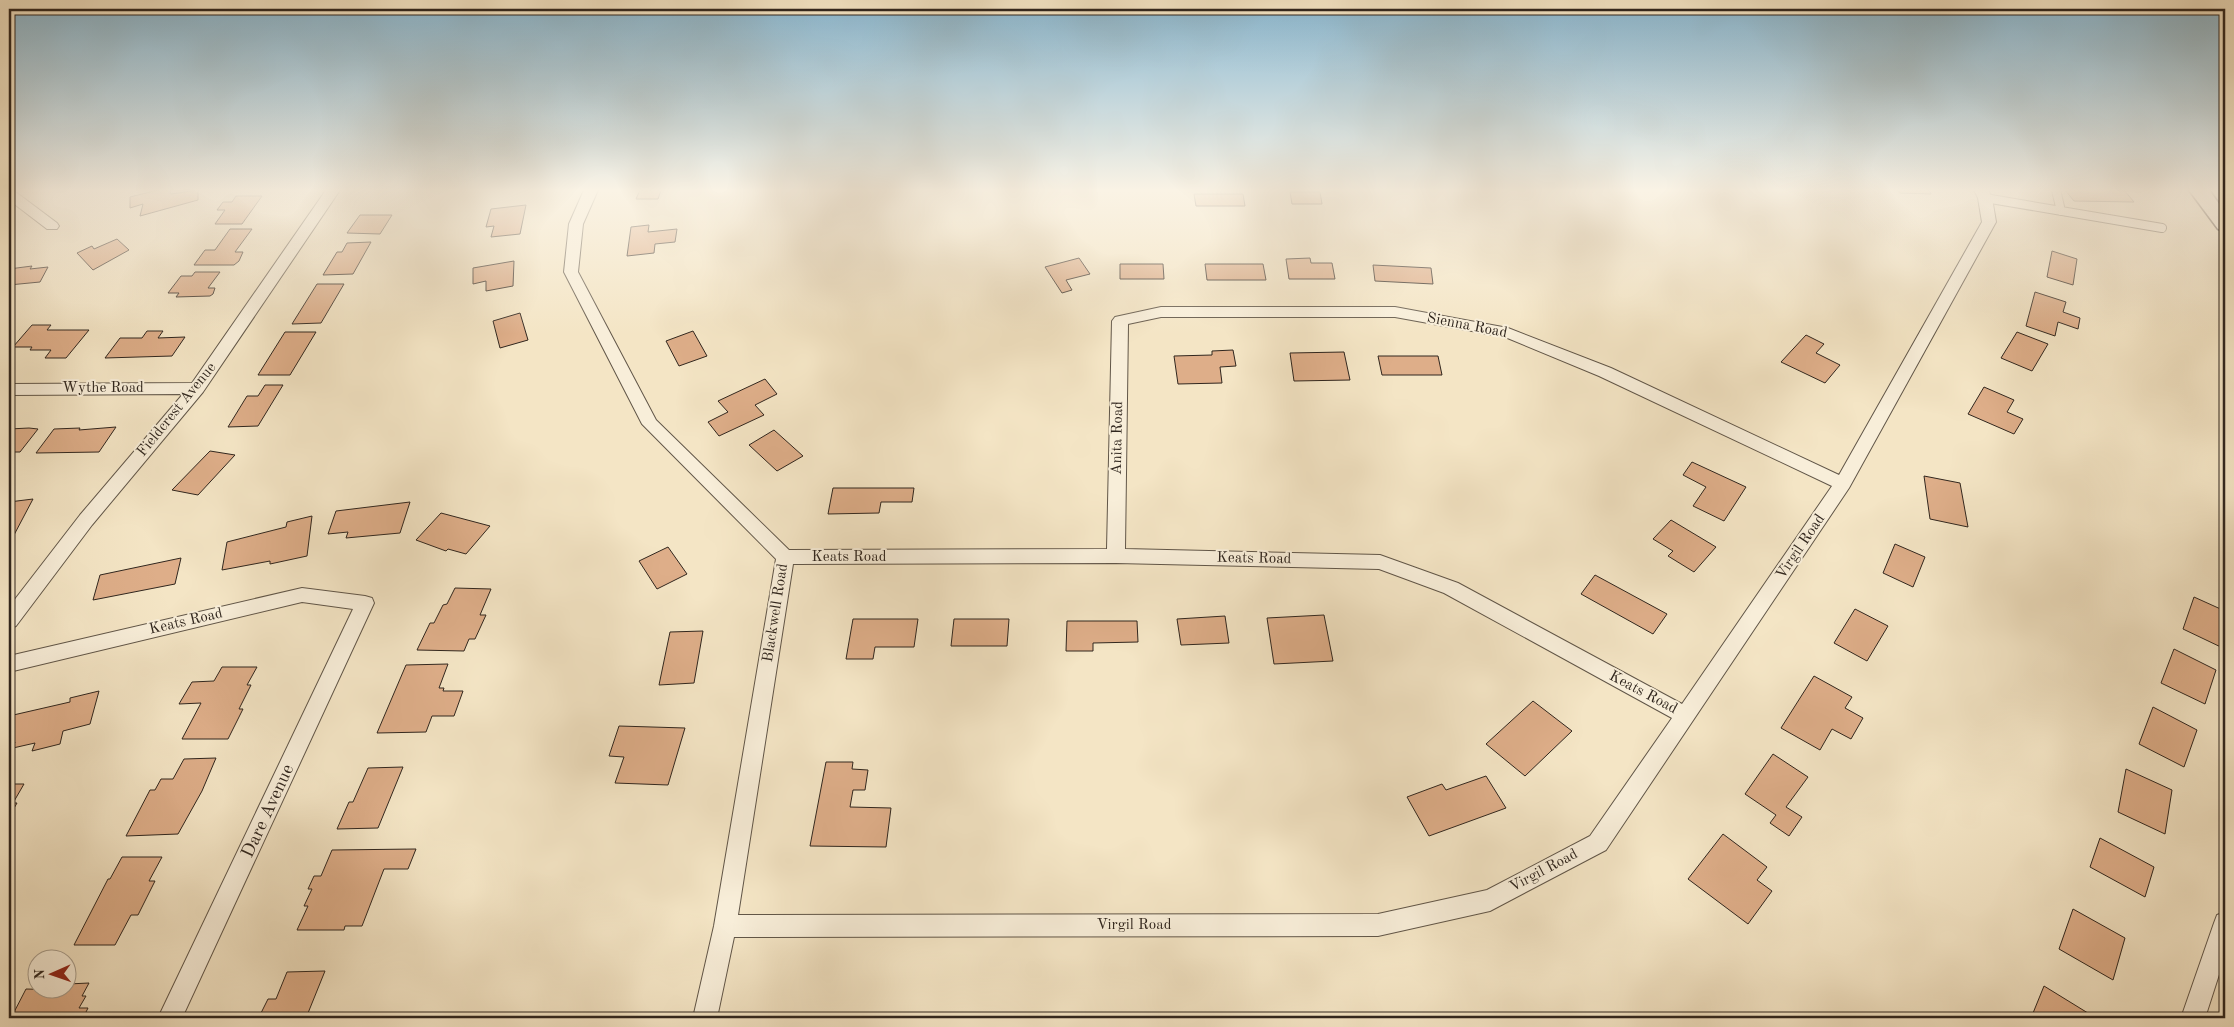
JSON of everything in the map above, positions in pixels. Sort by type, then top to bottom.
[{"type":"street","name":"Fieldcrest Avenue","points":[[9,620],[86,520],[198,388],[300,238]]},
{"type":"street","name":"Blackwell Road","points":[[575,238],[571,272],[650,424],[785,557],[725,926],[705,1018]]},
{"type":"street","name":"Virgil Road","points":[[725,926],[1378,925],[1490,900],[1598,843],[1843,484],[1980,238]]},
{"type":"street","name":"Sienna Road","points":[[1120,321],[1161,312],[1395,312],[1508,333],[1605,372],[1843,484]]},
{"type":"street","name":"Anita Road","points":[[1116,556],[1120,321]]},
{"type":"street","name":"Wythe Road","points":[[9,389],[198,388]]},
{"type":"street","name":"Keats Road","points":[[785,557],[1116,556],[1380,562],[1451,588],[1686,716]]},
{"type":"street","name":"Keats Road","points":[[9,664],[302,595],[365,603]]},
{"type":"street","name":"Dare Avenue","points":[[170,1018],[365,603]]},
{"type":"street","points":[[2193,1018],[2225,923]]},
{"type":"building","points":[[224,238],[245,238],[235,252],[243,252],[239,261],[234,265],[194,265],[205,250],[215,250]]},
{"type":"building","points":[[629,238],[676,238],[675,242],[655,244],[654,253],[627,256]]},
{"type":"building","points":[[117,239],[129,250],[93,270],[77,253],[92,246],[94,249]]},
{"type":"building","points":[[371,242],[353,274],[323,275],[337,252],[342,252],[347,243]]},
{"type":"building","points":[[2052,251],[2077,259],[2073,285],[2047,277]]},
{"type":"building","points":[[1079,258],[1090,274],[1066,280],[1072,290],[1062,293],[1045,267]]},
{"type":"building","points":[[1310,258],[1311,263],[1332,263],[1335,279],[1289,279],[1286,259]]},
{"type":"building","points":[[514,261],[513,286],[486,291],[486,281],[473,284],[473,268]]},
{"type":"building","points":[[1120,264],[1163,264],[1164,279],[1120,279]]},
{"type":"building","points":[[1205,264],[1263,264],[1266,280],[1207,280]]},
{"type":"building","points":[[1373,265],[1431,268],[1433,284],[1375,281]]},
{"type":"building","points":[[32,266],[30,269],[48,267],[40,282],[9,285],[9,269]]},
{"type":"building","points":[[195,272],[220,272],[208,288],[215,288],[213,294],[210,296],[176,297],[179,293],[168,293],[181,276],[192,276]]},
{"type":"building","points":[[317,284],[344,284],[321,323],[292,324]]},
{"type":"building","points":[[2035,292],[2066,302],[2063,312],[2080,318],[2078,329],[2058,322],[2055,336],[2026,326]]},
{"type":"building","points":[[520,313],[528,340],[500,348],[493,321]]},
{"type":"building","points":[[32,325],[51,325],[47,330],[89,330],[66,358],[45,358],[51,350],[30,350],[32,347],[13,347]]},
{"type":"building","points":[[147,331],[163,331],[158,338],[185,337],[172,356],[105,358],[120,338],[142,338]]},
{"type":"building","points":[[693,331],[707,356],[679,366],[666,341]]},
{"type":"building","points":[[285,332],[316,332],[290,375],[258,375]]},
{"type":"building","points":[[2017,332],[2048,344],[2032,371],[2001,358]]},
{"type":"building","points":[[1806,335],[1824,344],[1816,353],[1840,365],[1825,383],[1781,362]]},
{"type":"building","points":[[1233,350],[1236,366],[1220,367],[1222,383],[1178,384],[1174,356],[1212,355],[1212,351]]},
{"type":"building","points":[[1344,352],[1350,380],[1294,381],[1290,353]]},
{"type":"building","points":[[1378,356],[1438,356],[1442,375],[1382,375]]},
{"type":"building","points":[[765,379],[777,394],[755,405],[764,415],[719,436],[708,422],[728,412],[718,401]]},
{"type":"building","points":[[265,385],[283,385],[258,426],[228,427],[247,396],[258,396]]},
{"type":"building","points":[[1984,387],[2014,400],[2007,412],[2023,419],[2014,434],[1968,414]]},
{"type":"building","points":[[116,427],[99,452],[36,453],[54,429],[80,428],[79,430]]},
{"type":"building","points":[[9,429],[38,429],[20,452],[9,452]]},
{"type":"building","points":[[774,430],[803,456],[777,471],[749,445]]},
{"type":"building","points":[[210,451],[235,455],[198,495],[172,490]]},
{"type":"building","points":[[1692,462],[1746,487],[1724,521],[1693,506],[1706,487],[1683,475]]},
{"type":"building","points":[[1924,476],[1960,483],[1968,527],[1930,519]]},
{"type":"building","points":[[833,488],[914,488],[912,502],[881,502],[879,513],[828,514]]},
{"type":"building","points":[[33,499],[14,535],[9,536],[9,502]]},
{"type":"building","points":[[410,502],[400,533],[346,538],[348,532],[328,534],[336,511]]},
{"type":"building","points":[[441,513],[490,526],[466,554],[448,549],[446,551],[416,540]]},
{"type":"building","points":[[312,516],[307,556],[270,564],[270,561],[222,570],[227,542],[286,527],[287,522]]},
{"type":"building","points":[[1671,520],[1716,547],[1694,572],[1668,556],[1673,551],[1653,539]]},
{"type":"building","points":[[1895,544],[1925,557],[1913,587],[1883,573]]},
{"type":"building","points":[[668,547],[687,574],[657,589],[639,561]]},
{"type":"building","points":[[181,558],[175,584],[93,600],[100,575]]},
{"type":"building","points":[[1595,575],[1667,614],[1653,634],[1581,594]]},
{"type":"building","points":[[455,588],[491,589],[480,615],[486,615],[475,639],[469,639],[464,651],[417,650],[430,623],[434,623],[443,605],[447,604]]},
{"type":"building","points":[[2194,597],[2225,611],[2225,649],[2183,629]]},
{"type":"building","points":[[1855,609],[1888,626],[1867,661],[1834,643]]},
{"type":"building","points":[[1324,615],[1333,661],[1274,664],[1267,618]]},
{"type":"building","points":[[1225,616],[1229,643],[1181,645],[1177,619]]},
{"type":"building","points":[[853,619],[918,619],[914,647],[875,647],[873,659],[846,659]]},
{"type":"building","points":[[954,619],[1009,619],[1007,646],[951,646]]},
{"type":"building","points":[[1067,621],[1137,621],[1138,642],[1093,643],[1093,651],[1066,651]]},
{"type":"building","points":[[703,631],[694,683],[659,685],[670,632]]},
{"type":"building","points":[[2174,649],[2216,670],[2205,704],[2161,683]]},
{"type":"building","points":[[448,664],[439,688],[444,688],[443,691],[463,691],[454,716],[432,716],[426,732],[377,733],[406,665]]},
{"type":"building","points":[[222,667],[257,667],[247,685],[251,685],[239,709],[243,709],[228,739],[182,739],[201,703],[179,704],[192,682],[214,681]]},
{"type":"building","points":[[1814,676],[1852,697],[1845,708],[1863,718],[1851,739],[1832,729],[1820,750],[1781,728]]},
{"type":"building","points":[[99,691],[90,724],[63,731],[60,744],[32,751],[35,743],[13,748],[15,742],[9,744],[9,716],[70,702],[70,698]]},
{"type":"building","points":[[1533,701],[1572,731],[1525,776],[1486,744]]},
{"type":"building","points":[[2153,707],[2197,730],[2184,767],[2139,744]]},
{"type":"building","points":[[619,726],[685,728],[668,785],[615,783],[624,757],[609,756]]},
{"type":"building","points":[[1773,754],[1808,777],[1786,807],[1802,817],[1789,836],[1770,823],[1776,815],[1745,794]]},
{"type":"building","points":[[216,758],[202,791],[178,834],[126,836],[150,790],[155,790],[161,779],[173,779],[184,759]]},
{"type":"building","points":[[826,762],[853,762],[852,769],[868,770],[865,790],[853,790],[850,807],[891,808],[886,847],[810,846]]},
{"type":"building","points":[[403,767],[378,828],[337,829],[349,802],[353,802],[368,768]]},
{"type":"building","points":[[2126,769],[2172,790],[2165,834],[2118,812]]},
{"type":"building","points":[[1486,776],[1506,808],[1429,836],[1407,797],[1442,784],[1446,790]]},
{"type":"building","points":[[9,784],[24,784],[13,803],[17,803],[9,817]]},
{"type":"building","points":[[1723,834],[1767,867],[1757,880],[1772,891],[1748,924],[1688,879]]},
{"type":"building","points":[[2100,838],[2154,867],[2145,897],[2090,867]]},
{"type":"building","points":[[416,849],[408,869],[384,869],[362,926],[345,926],[344,930],[297,930],[308,906],[304,906],[312,889],[308,889],[314,876],[321,876],[332,850]]},
{"type":"building","points":[[122,857],[162,857],[149,881],[155,881],[138,915],[131,915],[115,945],[74,945],[108,879],[110,879]]},
{"type":"building","points":[[2073,909],[2125,938],[2113,980],[2059,949]]},
{"type":"building","points":[[325,971],[306,1018],[255,1018],[257,1013],[261,1013],[268,999],[276,999],[287,972]]},
{"type":"building","points":[[89,983],[82,996],[86,996],[79,1008],[88,1008],[83,1018],[11,1018],[26,989],[28,989],[28,1000],[78,1000],[78,984]]},
{"type":"building","points":[[2044,986],[2096,1018],[2031,1018]]}]
